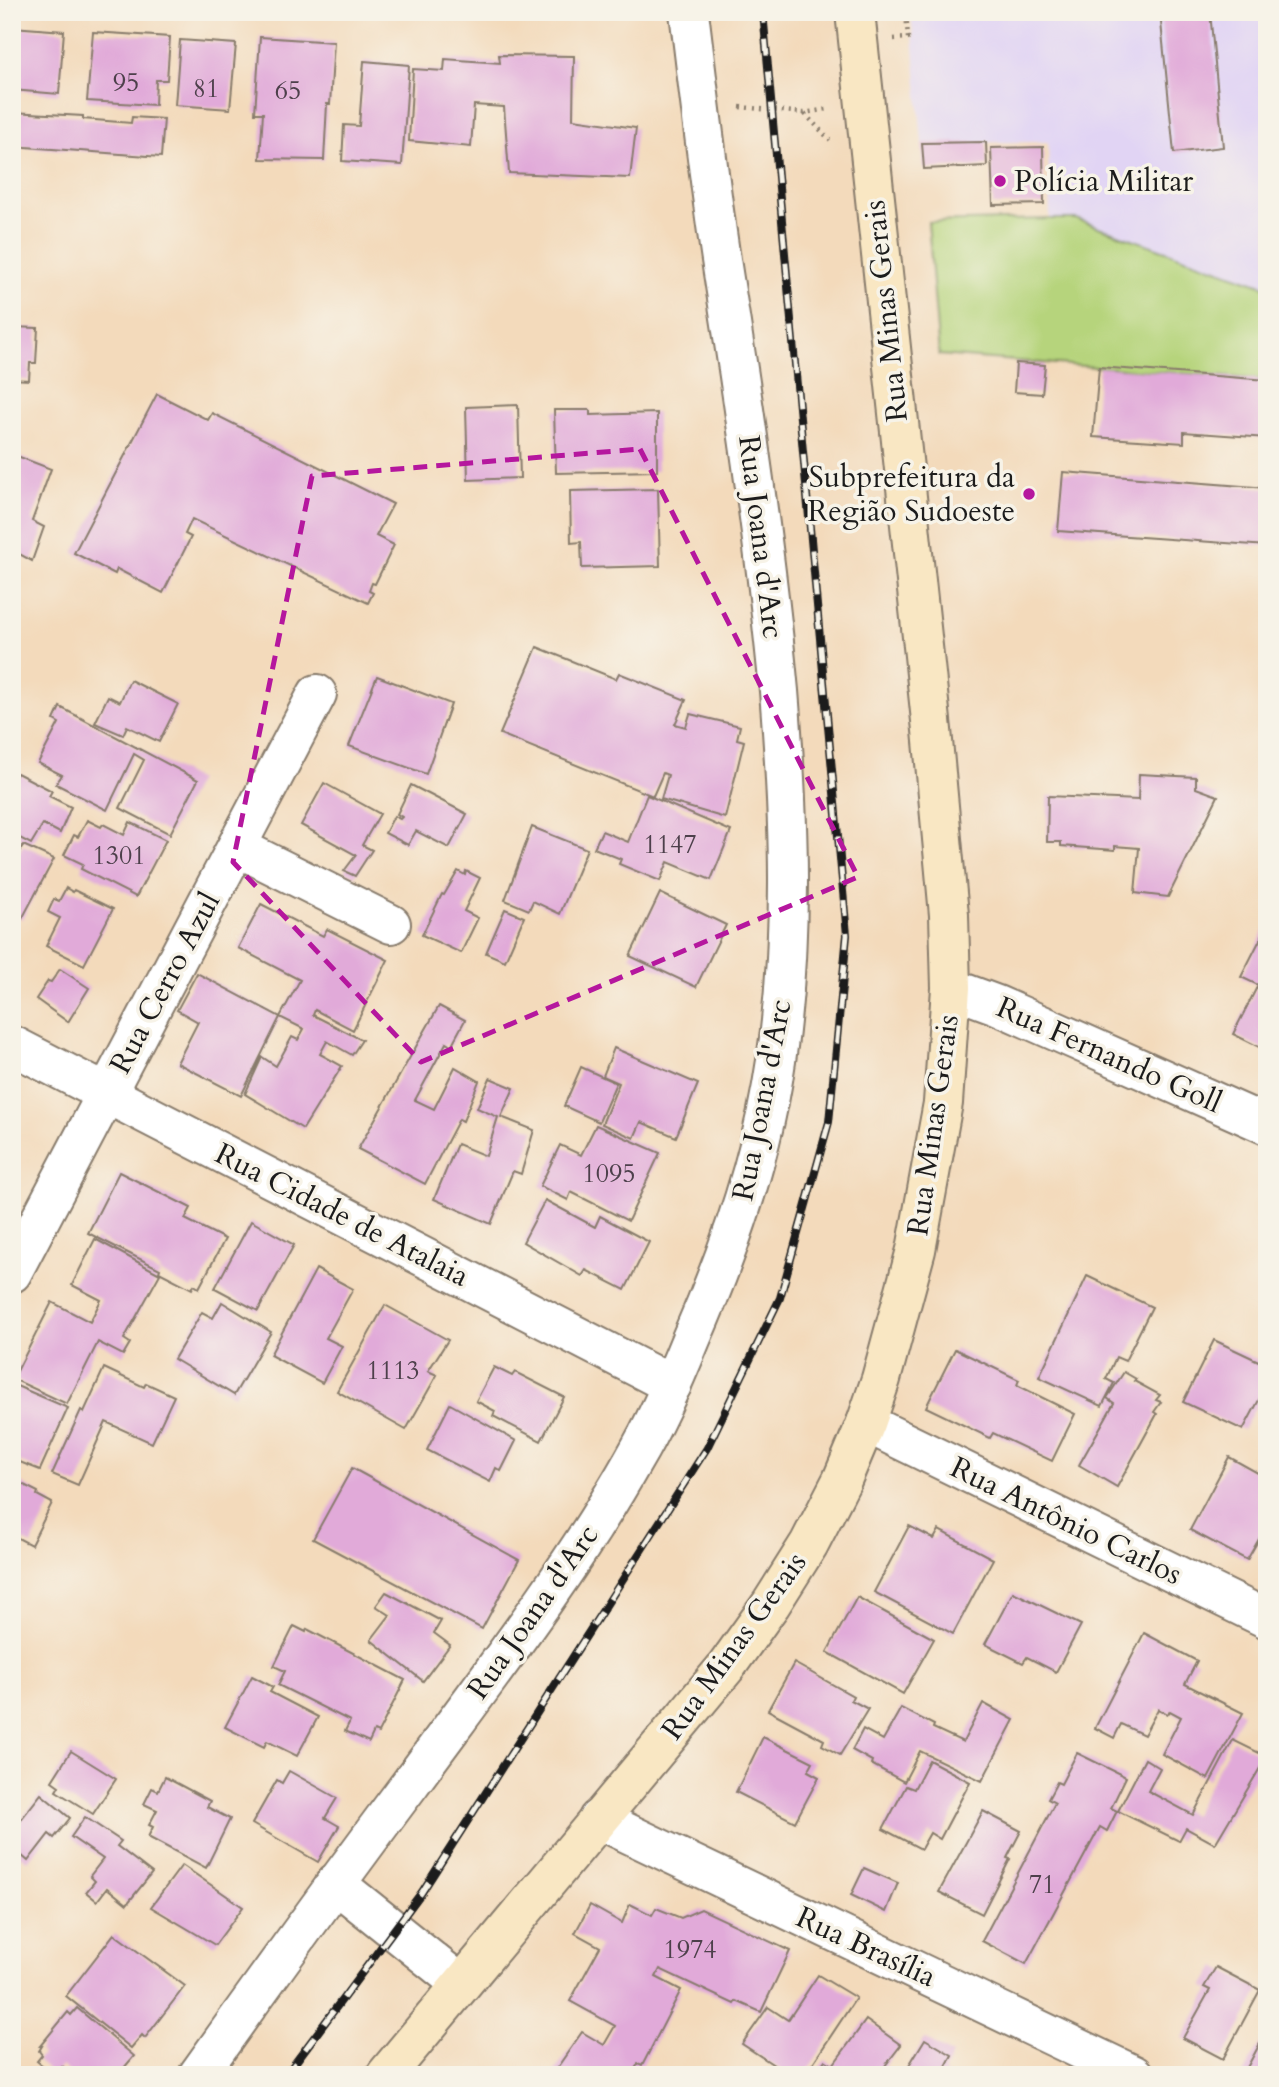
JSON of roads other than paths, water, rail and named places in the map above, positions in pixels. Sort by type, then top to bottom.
[{"type":"main road","name":"Rua Minas Gerais","points":[[386,2075],[726,1667],[771,1604],[809,1544],[842,1480],[866,1423],[881,1379],[919,1237],[943,1103],[951,988],[950,915],[855,12]]},
{"type":"street","name":"Rua Joana d'Arc","points":[[198,2075],[335,1883],[482,1687],[578,1549],[632,1462],[672,1385],[712,1293],[752,1174],[776,1063],[787,970],[787,791],[771,604],[753,460],[721,261],[689,12]]},
{"type":"street","name":"Rua Cerro Azul","points":[[12,1273],[317,694]]},
{"type":"street","points":[[237,847],[391,924]]},
{"type":"street","name":"Rua Fernando Goll","points":[[951,988],[998,1005],[1267,1125]]},
{"type":"street","name":"Rua Cidade de Atalaia","points":[[12,1045],[672,1385]]},
{"type":"street","name":"Rua Antônio Carlos","points":[[866,1423],[1267,1619]]},
{"type":"street","name":"Rua Brasília","points":[[598,1819],[1134,2075]]},
{"type":"street","points":[[335,1883],[461,1984]]},
{"type":"railway","points":[[286,2075],[422,1892],[707,1448],[780,1298],[829,1122],[847,935],[763,12]]},
{"type":"place","name":"Polícia Militar","points":[[1000,181]]},
{"type":"place","name":"Subprefeitura da Região Sudoeste","points":[[1029,494]]}]
